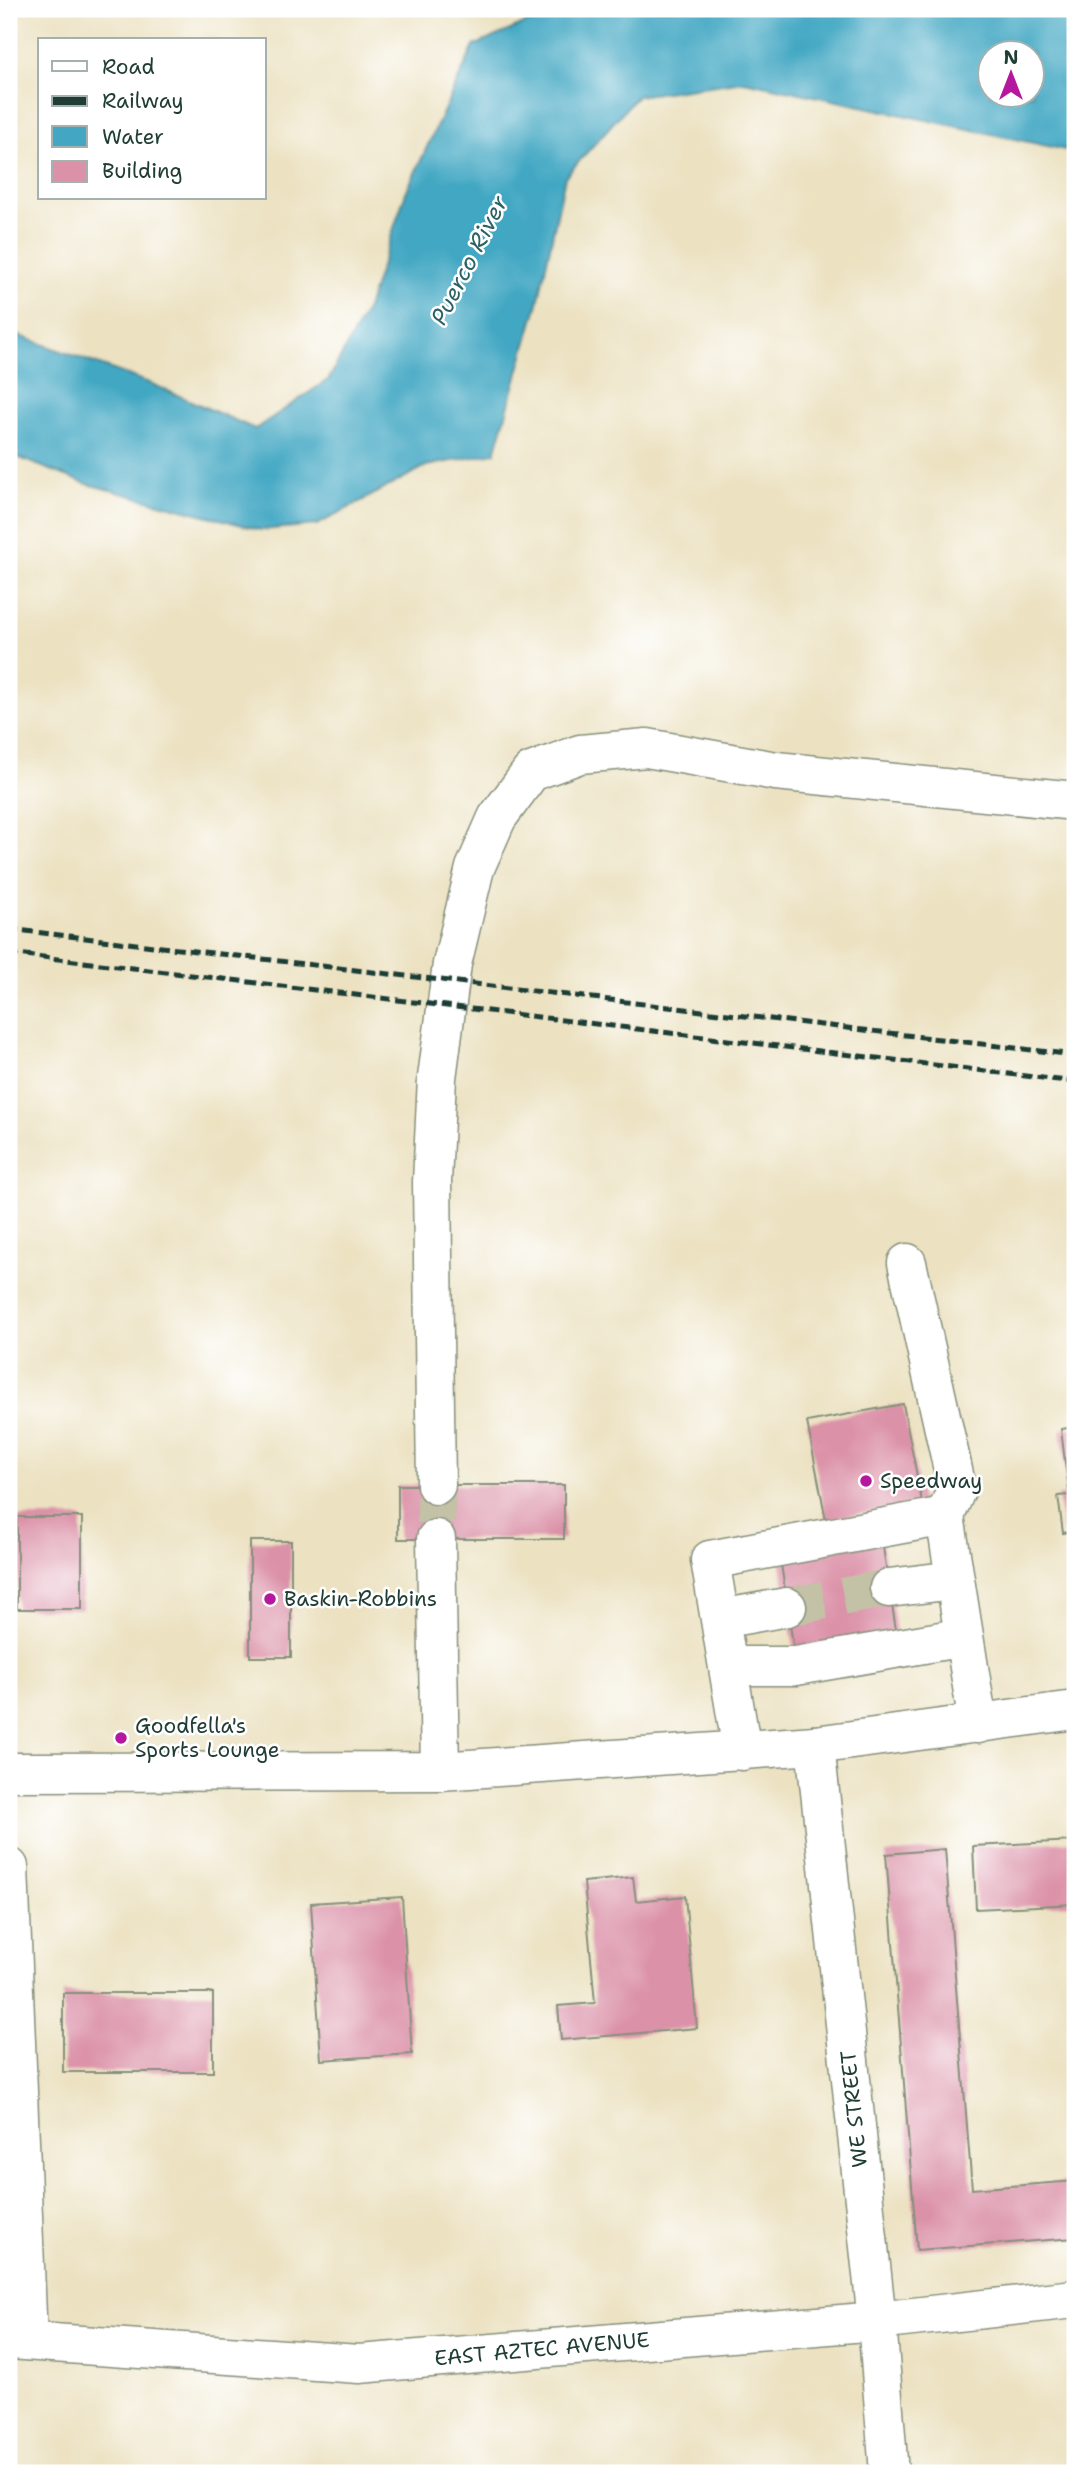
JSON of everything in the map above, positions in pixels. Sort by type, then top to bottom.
[{"type":"street","points":[[436,1485],[432,1182],[437,1078],[452,964],[475,868],[497,818],[531,772],[580,754],[647,748],[776,771],[1075,801]]},
{"type":"street","points":[[907,1263],[957,1488],[945,1516],[978,1724]]},
{"type":"street","points":[[741,1751],[710,1560],[945,1516]]},
{"type":"street","points":[[436,1539],[439,1771]]},
{"type":"street","points":[[890,1588],[954,1580]]},
{"type":"street","points":[[720,1619],[787,1608]]},
{"type":"street","points":[[728,1666],[796,1666],[964,1637]]},
{"type":"street","points":[[9,1772],[439,1771],[815,1745],[1075,1710]]},
{"type":"street","name":"WE STREET","points":[[815,1745],[877,2321],[889,2473]]},
{"type":"street","points":[[9,1867],[18,2340]]},
{"type":"street","name":"EAST AZTEC AVENUE","points":[[18,2340],[359,2364],[877,2321],[1075,2299]]},
{"type":"water","name":"Puerco River","points":[[557,9],[1075,9],[1075,152],[744,81],[637,96],[565,177],[538,303],[495,453],[426,466],[317,525],[261,530],[87,484],[9,454],[9,332],[152,384],[255,429],[329,379],[367,308],[406,192],[474,46]]},
{"type":"building","points":[[903,1404],[922,1502],[826,1520],[807,1422]]},
{"type":"building","points":[[1075,1427],[1075,1531],[1063,1533],[1058,1496],[1069,1495],[1061,1429]]},
{"type":"building","points":[[398,1485],[564,1485],[564,1539],[398,1539]]},
{"type":"building","points":[[17,1517],[82,1517],[82,1609],[17,1609]]},
{"type":"building","name":"Baskin-Robbins","points":[[250,1541],[291,1541],[291,1657],[250,1657]]},
{"type":"building","points":[[882,1541],[898,1643],[795,1658],[780,1557]]},
{"type":"building","points":[[1075,1841],[1075,1904],[976,1909],[973,1846]]},
{"type":"building","points":[[945,1849],[972,2189],[1075,2181],[1075,2238],[917,2250],[886,1854]]},
{"type":"building","points":[[633,1877],[636,1901],[685,1896],[697,2028],[561,2040],[558,2006],[595,2003],[584,1882]]},
{"type":"building","points":[[402,1897],[412,2054],[321,2060],[311,1903]]},
{"type":"building","points":[[63,1993],[213,1993],[213,2072],[63,2072]]},
{"type":"tunnel","points":[[436,1485],[436,1539]]},
{"type":"tunnel","points":[[787,1607],[889,1588]]},
{"type":"railway","points":[[9,929],[1075,1055]]},
{"type":"railway","points":[[9,953],[1075,1082]]},
{"type":"place","name":"Speedway","points":[[866,1481]]},
{"type":"place","name":"Baskin-Robbins","points":[[270,1599]]},
{"type":"place","name":"Goodfella's Sports Lounge","points":[[121,1738]]}]
